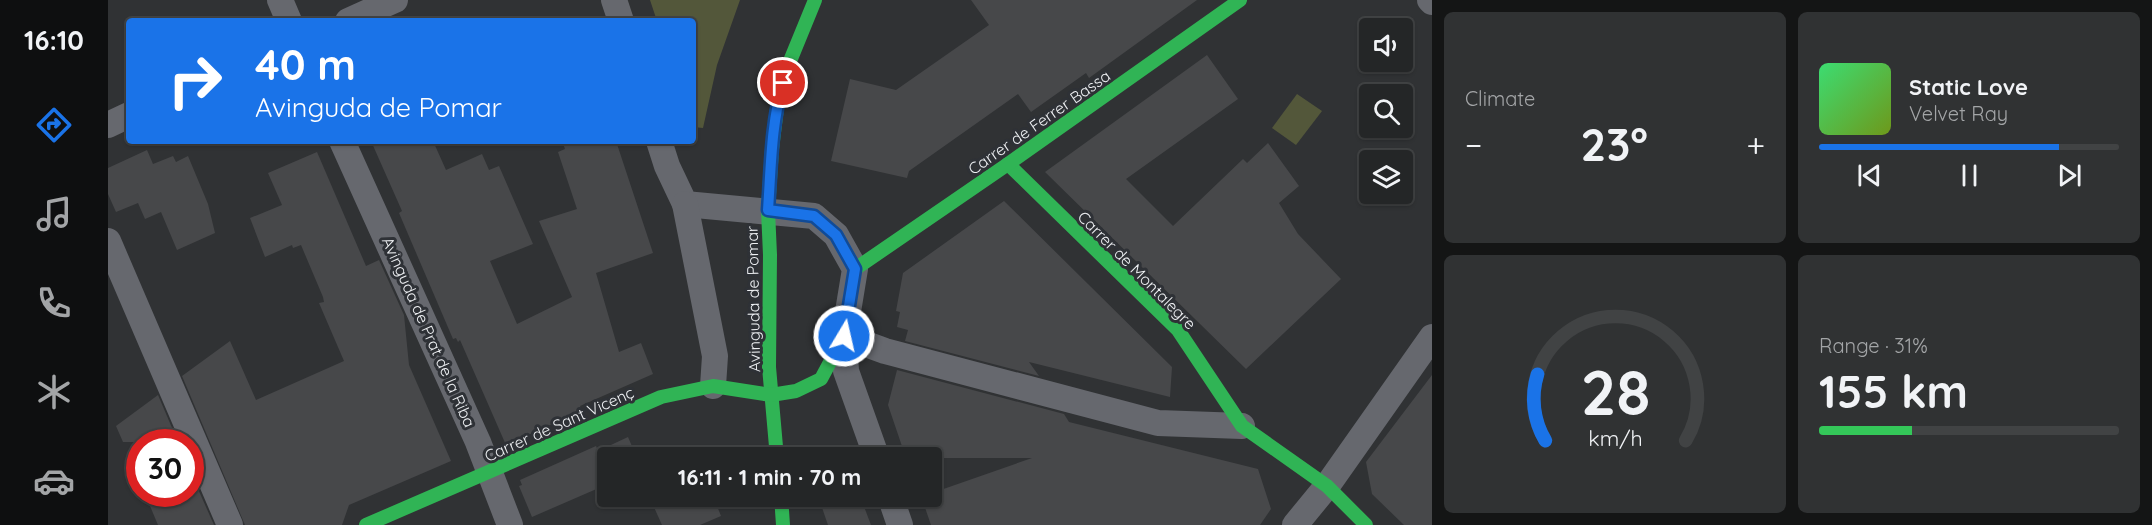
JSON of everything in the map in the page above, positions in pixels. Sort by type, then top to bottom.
[{"type":"street","points":[[280,0],[288,18]]},
{"type":"street","points":[[355,18],[395,0]]},
{"type":"street","points":[[614,0],[620,18]]},
{"type":"street","name":"Avinguda de Pomar","points":[[815,0],[788,66],[778,100],[772,149],[768,210],[771,395],[796,391],[821,379],[844,336]]},
{"type":"street","name":"Carrer de Ferrer Bassa","points":[[855,269],[1240,0]]},
{"type":"street","points":[[108,125],[126,116]]},
{"type":"street","name":"Avinguda de Prat de la Riba","points":[[343,144],[491,472],[500,504],[510,525]]},
{"type":"street","points":[[660,144],[685,204],[715,356],[712,386]]},
{"type":"street","name":"Carrer de Montalegre","points":[[1008,164],[1178,330],[1242,426],[1327,486],[1366,525]]},
{"type":"street","points":[[685,204],[814,216],[836,235],[855,269],[844,336],[846,371],[873,447]]},
{"type":"street","points":[[108,241],[230,525]]},
{"type":"street","points":[[844,336],[885,351],[1158,423],[1242,426]]},
{"type":"street","points":[[1295,525],[1327,486],[1432,337]]},
{"type":"street","name":"Carrer de Sant Vicenç","points":[[366,525],[661,396],[712,386],[771,395]]},
{"type":"street","points":[[771,395],[776,447]]},
{"type":"street","points":[[782,507],[783,525]]},
{"type":"street","points":[[894,507],[900,525]]},
{"type":"green space","points":[[650,0],[740,0],[717,65],[703,128],[696,127],[696,18],[656,18]]},
{"type":"green space","points":[[1297,94],[1322,111],[1296,145],[1272,128]]},
{"type":"building","points":[[971,0],[1197,0],[1089,78],[1086,73],[1031,112],[1018,94],[909,171],[907,178],[831,161],[850,79],[896,90],[989,25]]},
{"type":"building","points":[[1207,55],[1238,99],[1126,179],[1173,226],[1243,159],[1247,163],[1268,143],[1299,186],[1279,203],[1298,234],[1341,279],[1246,369],[1045,172]]},
{"type":"building","points":[[372,144],[434,144],[446,170],[482,154],[489,170],[499,166],[533,244],[490,261],[517,324],[572,297],[539,221],[577,209],[558,152],[565,149],[563,144],[617,144],[653,253],[596,273],[619,352],[641,343],[653,374],[580,406],[582,411],[506,445],[460,340],[458,342],[456,338],[453,339],[399,213],[402,211]]},
{"type":"building","points":[[147,150],[153,164],[173,156],[176,162],[188,156],[208,204],[215,233],[177,250],[161,212],[145,219],[138,203],[116,212],[108,194],[108,168]]},
{"type":"building","points":[[317,152],[366,266],[379,260],[404,315],[409,365],[451,461],[349,505],[342,525],[245,525],[182,376],[230,341],[256,400],[344,361],[319,303],[324,302],[323,297],[301,245],[293,248],[292,245],[265,257],[250,218],[282,205],[268,173]]},
{"type":"building","points":[[1004,201],[1172,367],[1170,397],[1029,362],[1039,376],[905,341],[908,330],[897,327],[900,312],[896,311],[903,273]]},
{"type":"building","points":[[897,370],[1064,414],[1069,422],[1258,469],[1271,509],[1260,525],[931,525],[925,507],[942,507],[942,490],[1032,458],[942,458],[942,447],[902,447],[888,405]]},
{"type":"building","points":[[1432,375],[1432,525],[1404,525],[1372,494],[1366,462]]},
{"type":"building","points":[[158,395],[172,429],[126,429],[126,442],[123,442],[116,426]]},
{"type":"building","points":[[628,437],[632,447],[607,447]]},
{"type":"building","points":[[596,446],[597,489],[532,517],[519,486],[522,485],[520,480]]},
{"type":"building","points":[[204,502],[214,525],[158,525],[150,507],[204,507]]},
{"type":"building","points":[[654,507],[717,507],[721,516],[700,525],[662,525]]},
{"type":"building","points":[[822,507],[864,507],[871,525],[828,525]]},
{"type":"traffic: fast","points":[[776,447],[769,367],[768,210],[772,149],[778,100],[788,66],[815,0]]},
{"type":"traffic: fast","points":[[855,269],[1240,0]]},
{"type":"traffic: fast","points":[[1008,164],[1178,330],[1242,426],[1327,486],[1366,525]]},
{"type":"traffic: fast","points":[[366,525],[661,397],[713,386],[771,395],[796,391],[821,379],[844,336]]},
{"type":"traffic: fast","points":[[782,507],[783,525]]},
{"type":"route","points":[[783,83],[778,100],[772,149],[768,210],[814,216],[836,235],[855,269],[844,336]]}]
